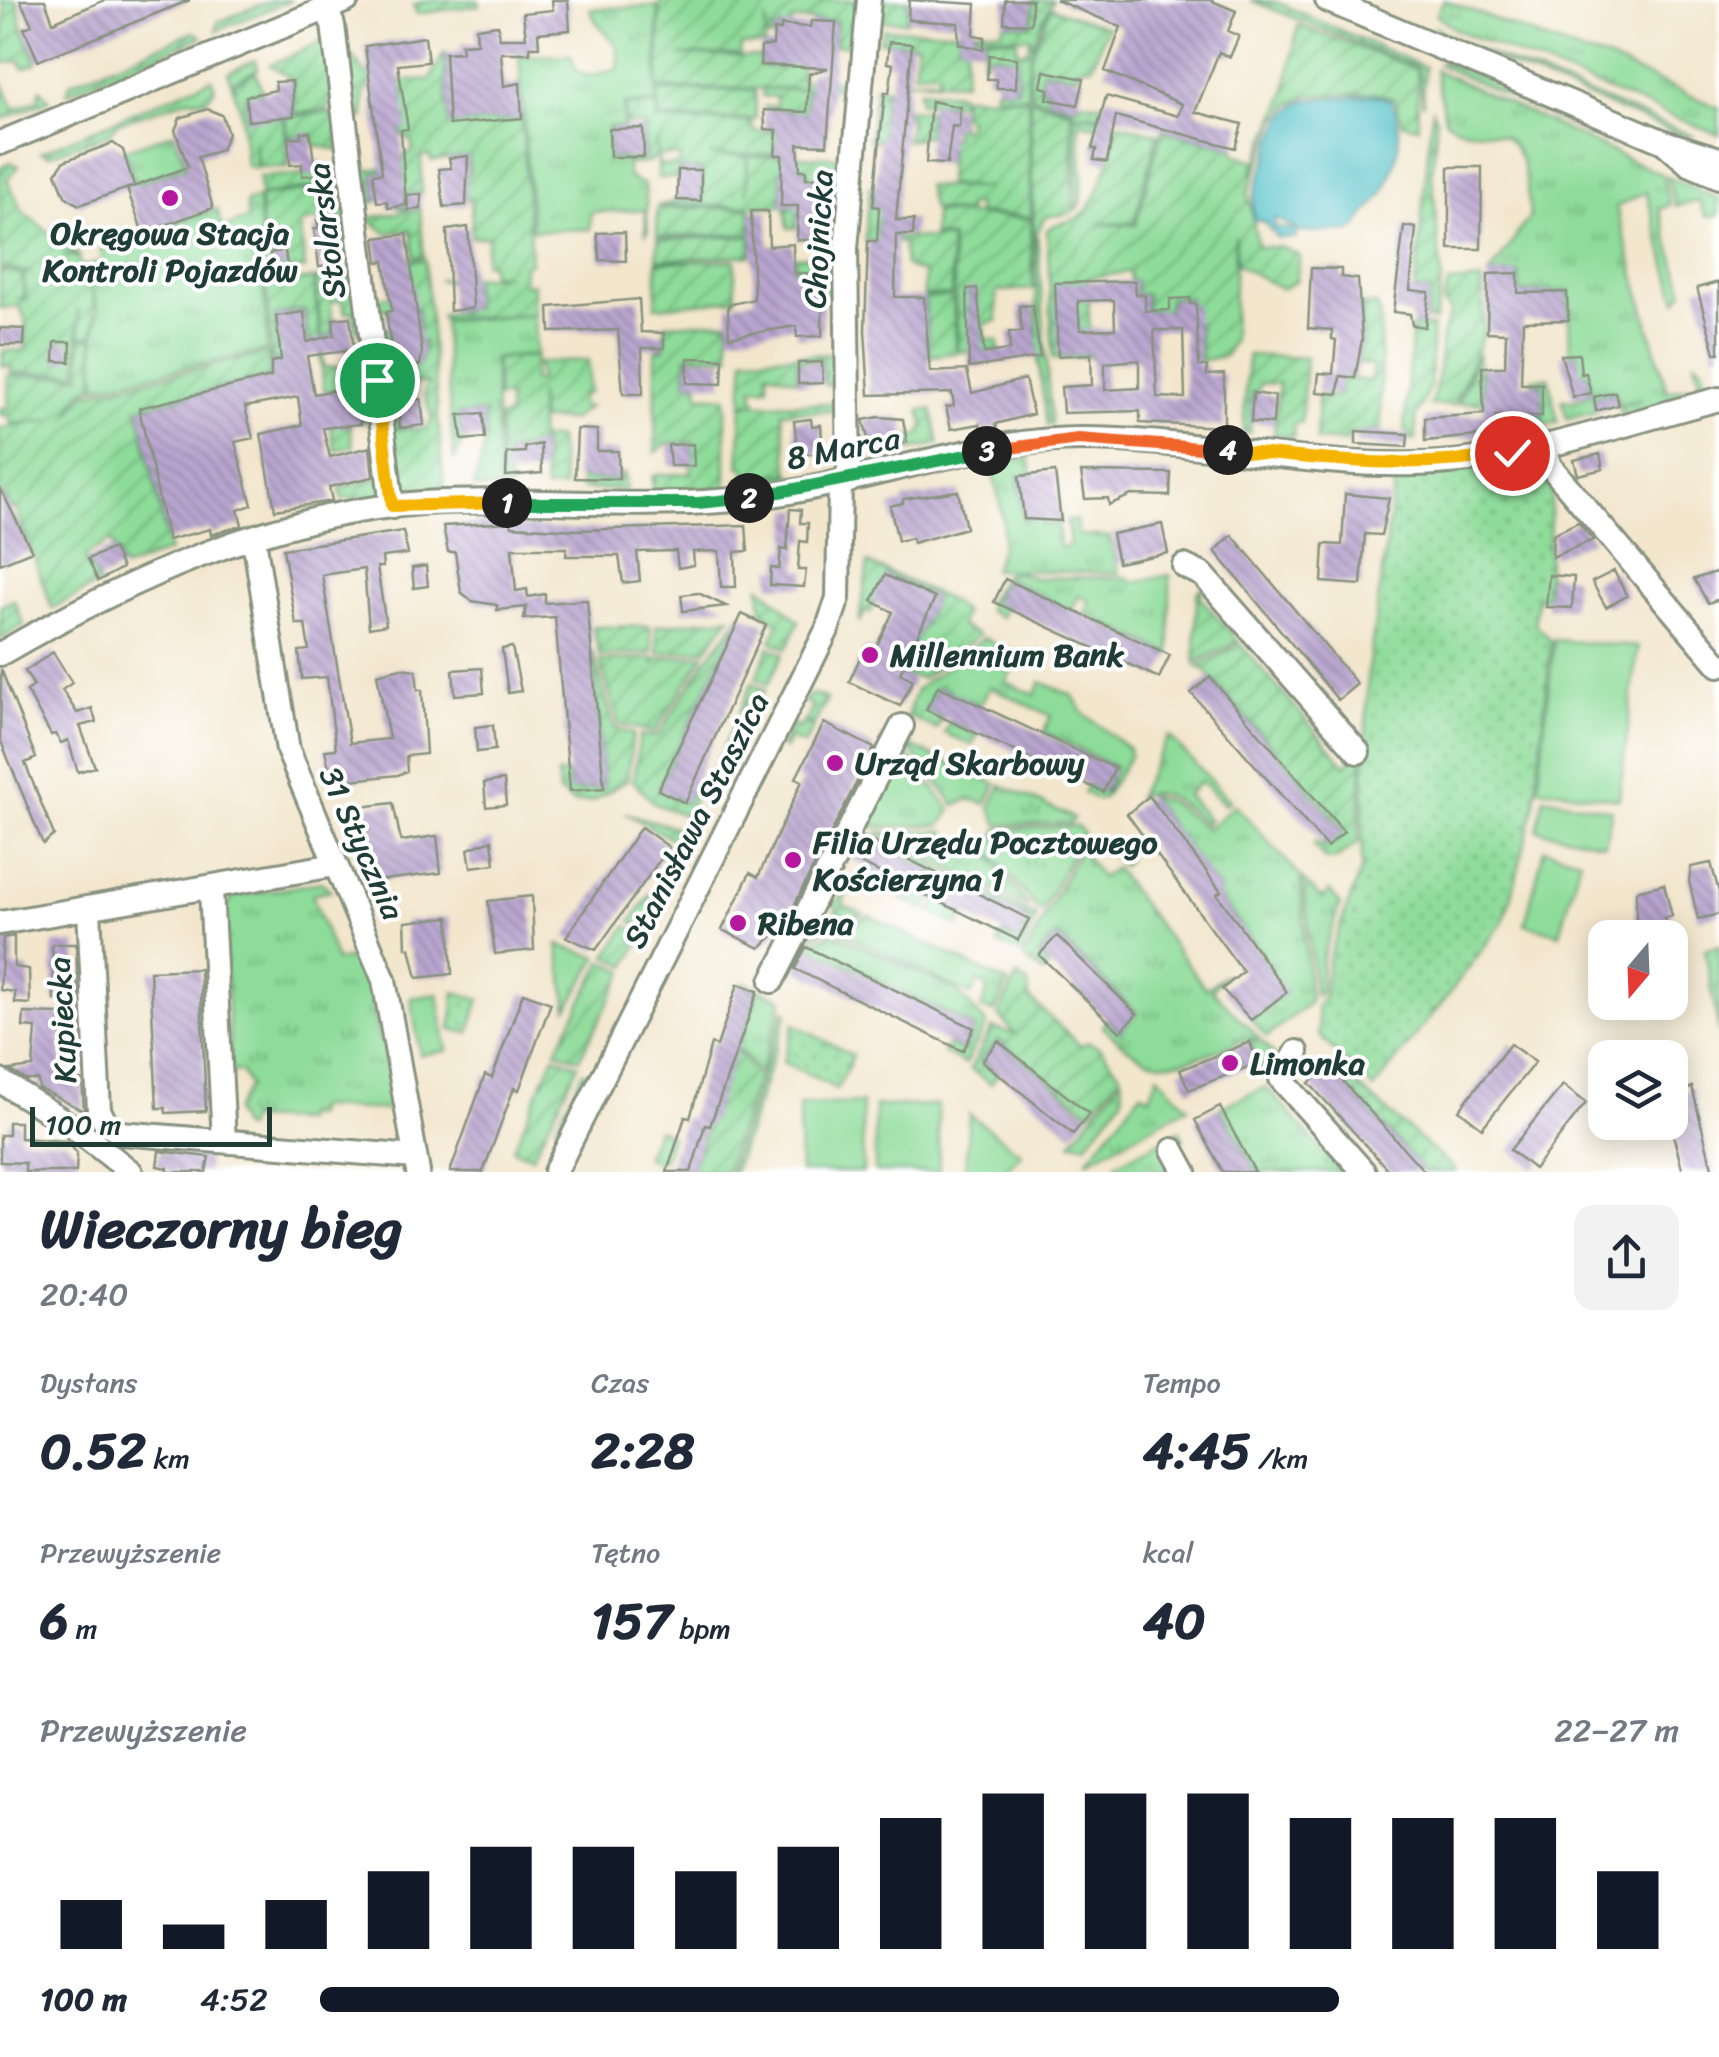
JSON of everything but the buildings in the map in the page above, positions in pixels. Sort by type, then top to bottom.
[{"type":"street","name":"Chojnicka","points":[[844,482],[846,248],[869,0]]},
{"type":"street","points":[[1327,0],[1664,142],[1719,158]]},
{"type":"street","points":[[0,143],[336,4]]},
{"type":"street","name":"Stolarska","points":[[336,4],[334,36],[392,506]]},
{"type":"street","points":[[1664,142],[1688,164],[1719,177]]},
{"type":"street","name":"8 Marca","points":[[0,654],[125,586],[254,539],[392,506],[698,503],[844,482],[1057,440],[1102,439],[1402,464],[1477,460],[1719,399]]},
{"type":"street","points":[[1543,446],[1550,466],[1719,665]]},
{"type":"street","name":"Stanisława Staszica","points":[[556,1172],[827,630],[838,598],[844,482]]},
{"type":"street","name":"31 Stycznia","points":[[254,539],[288,750],[388,991],[416,1164]]},
{"type":"street","points":[[1184,566],[1203,576],[1358,752]]},
{"type":"street","points":[[772,981],[902,726]]},
{"type":"street","points":[[0,923],[335,865]]},
{"type":"street","points":[[211,889],[224,1141]]},
{"type":"street","name":"Kupiecka","points":[[89,910],[103,1120],[121,1133],[416,1164]]},
{"type":"street","points":[[1297,1052],[1281,1078],[1364,1172]]},
{"type":"street","points":[[0,1081],[72,1126],[131,1172]]},
{"type":"street","points":[[1173,1150],[1185,1172]]},
{"type":"green space","points":[[0,0],[17,0],[24,33],[37,63],[23,68],[20,61],[2,63],[5,8]]},
{"type":"green space","points":[[272,0],[292,0],[216,31],[218,22]]},
{"type":"green space","points":[[426,0],[479,0],[480,5],[417,14],[413,5]]},
{"type":"green space","points":[[660,0],[855,0],[855,5],[858,0],[852,46],[835,45],[837,21],[791,20],[790,29],[781,25],[780,30],[773,29],[772,38],[767,38],[766,19],[765,45],[741,45],[740,55],[680,55],[760,57],[760,66],[784,68],[786,58],[802,64],[802,81],[846,81],[845,88],[658,89]]},
{"type":"green space","points":[[883,0],[908,0],[907,21],[881,21]]},
{"type":"green space","points":[[1034,0],[1053,0],[1033,46],[1028,96],[995,96],[995,88],[1017,89],[1018,58],[989,54],[983,61],[986,37],[1017,39],[1017,51],[1027,52],[1031,38],[975,34],[976,29],[1002,31],[1004,23],[1032,25]]},
{"type":"green space","points":[[1250,0],[1276,2],[1425,67],[1423,105],[1418,68]]},
{"type":"green space","points":[[1444,0],[1581,53],[1607,59],[1719,108],[1719,135],[1456,30],[1436,15]]},
{"type":"green space","points":[[658,6],[656,103],[624,104],[624,127],[608,128],[609,158],[625,158],[629,178],[645,185],[646,235],[645,210],[591,212],[590,229],[532,231],[519,56],[571,55],[576,70],[586,76],[618,70],[614,41],[590,9]]},
{"type":"green space","points":[[1051,8],[1107,27],[1092,66],[1079,67],[1077,75],[1043,70],[1039,88],[1047,90],[1047,99],[1078,107],[1082,101],[1102,104],[1100,115],[1073,114],[1073,109],[1031,96],[1029,60]]},
{"type":"green space","points":[[1298,25],[1417,69],[1418,127],[1403,124],[1395,99],[1375,93],[1311,95],[1290,104],[1276,120],[1248,193],[1258,247],[1281,247],[1300,256],[1296,281],[1282,289],[1237,265],[1235,235],[1233,339],[1225,356],[1201,361],[1198,323],[1186,323],[1190,298],[1169,297],[1169,311],[1146,310],[1146,294],[1136,294],[1136,281],[1130,280],[1129,272],[1087,278],[1091,356],[1053,359],[1047,230],[1077,218],[1091,203],[1108,164],[1116,129],[1079,123],[1083,184],[1080,205],[1072,213],[1044,218],[1037,233],[1051,425],[1047,425],[1038,359],[1030,99],[1071,111],[1074,208],[1078,205],[1073,116],[1084,114],[1158,134],[1134,223],[1098,224],[1136,225],[1162,130],[1235,149],[1235,154],[1256,161],[1251,176],[1285,95]]},
{"type":"green space","points":[[1436,27],[1462,43],[1693,136],[1687,138],[1440,37]]},
{"type":"green space","points":[[884,29],[958,31],[959,44],[967,45],[964,82],[903,80],[938,79],[939,71],[914,72],[918,44],[879,41]]},
{"type":"green space","points":[[194,32],[202,37],[67,93],[70,83]]},
{"type":"green space","points":[[327,39],[333,92],[328,109],[295,114],[293,80],[270,65]]},
{"type":"green space","points":[[343,53],[353,57],[366,75],[382,73],[384,82],[430,79],[444,53],[449,125],[522,118],[531,263],[524,264],[524,284],[533,284],[534,314],[441,319],[441,315],[474,308],[473,282],[438,280],[506,275],[491,274],[490,263],[484,263],[488,237],[472,237],[471,199],[453,200],[470,170],[468,156],[431,161],[430,155],[421,157],[422,192],[412,194],[414,202],[407,209],[395,207],[406,205],[403,170],[373,173],[376,202],[363,204],[358,171],[389,167],[389,161],[405,159],[405,154],[413,152],[411,140],[402,135],[404,90],[384,91],[370,85],[364,93],[364,118],[352,121]]},
{"type":"green space","points":[[255,60],[258,69],[232,82],[235,90],[234,83],[256,72],[264,98],[245,96],[247,119],[284,117],[288,167],[258,167],[255,141],[256,168],[246,166],[241,113],[228,73]]},
{"type":"green space","points":[[1443,61],[1492,81],[1591,135],[1438,64]]},
{"type":"green space","points":[[1435,70],[1663,175],[1670,205],[1659,209],[1684,291],[1677,300],[1646,192],[1616,207],[1667,391],[1701,385],[1695,361],[1703,366],[1706,391],[1621,416],[1618,407],[1641,399],[1619,405],[1615,391],[1593,397],[1596,412],[1567,419],[1562,400],[1575,401],[1592,393],[1587,372],[1578,374],[1579,354],[1570,353],[1568,291],[1520,292],[1519,273],[1490,274],[1530,216],[1520,159],[1508,140],[1499,135],[1460,128],[1445,120]]},
{"type":"green space","points":[[212,79],[215,89],[206,100],[188,99],[116,124],[109,134],[49,155],[41,152]]},
{"type":"green space","points":[[1,80],[14,109],[38,100],[40,89],[50,100],[0,120]]},
{"type":"green space","points":[[875,87],[906,90],[884,92],[881,139],[874,142],[869,140]]},
{"type":"green space","points":[[763,89],[807,89],[805,113],[763,107],[776,106],[776,97],[762,96]]},
{"type":"green space","points":[[755,90],[756,119],[658,119],[659,91]]},
{"type":"green space","points":[[919,90],[959,93],[960,103],[920,103]]},
{"type":"green space","points":[[962,96],[1028,98],[1031,217],[977,213],[976,205],[968,205],[967,213],[932,209],[926,186],[988,188],[947,184],[949,147],[944,138],[954,138],[954,121],[959,121],[959,128],[966,128],[968,118],[961,116]]},
{"type":"green space","points":[[657,105],[657,121],[752,122],[753,131],[779,131],[790,141],[774,142],[774,154],[710,155],[747,156],[747,193],[748,156],[839,157],[837,181],[808,177],[806,168],[781,170],[781,206],[657,206],[702,201],[702,169],[678,169],[677,178],[658,178],[658,158],[660,166],[679,165],[680,156],[657,155],[657,140],[656,157],[647,163],[628,164],[627,160],[645,158],[644,125],[625,124],[626,106]]},
{"type":"green space","points":[[906,109],[929,111],[928,135],[906,141],[911,118],[906,117]]},
{"type":"green space","points":[[1432,109],[1437,120],[1432,175],[1442,278],[1435,321],[1427,320],[1429,291],[1415,290]]},
{"type":"green space","points":[[329,112],[337,120],[339,150],[316,146],[312,135],[288,137],[286,117]]},
{"type":"green space","points":[[173,133],[186,166],[136,184],[124,150]]},
{"type":"green space","points":[[11,162],[19,166],[7,179],[23,212],[78,255],[62,254],[78,257],[90,287],[94,324],[92,336],[80,336],[78,308],[78,373],[11,373],[10,366],[2,366],[3,351],[26,350],[25,318],[19,306],[0,308],[0,270],[22,274],[24,298],[17,299],[26,299],[23,274],[31,273],[0,267],[0,167]]},
{"type":"green space","points":[[341,172],[344,183],[260,195],[259,177]]},
{"type":"green space","points":[[1667,176],[1719,199],[1719,215],[1706,217],[1699,201],[1676,206]]},
{"type":"green space","points":[[344,185],[353,251],[345,261],[339,216],[300,223],[305,269],[287,270],[287,280],[265,283],[260,197]]},
{"type":"green space","points":[[870,187],[874,187],[872,207],[887,208],[885,226],[878,226],[877,233],[885,237],[950,239],[952,295],[924,296],[924,273],[905,266],[903,243],[865,240]]},
{"type":"green space","points":[[836,195],[832,206],[836,207],[833,240],[821,240],[821,214],[797,214],[795,228],[788,228],[785,207],[817,207],[810,202],[826,202],[827,197]]},
{"type":"green space","points":[[258,198],[268,350],[97,387],[94,337],[99,310],[83,267],[103,260],[100,249],[217,209],[222,228],[248,219],[246,202]]},
{"type":"green space","points":[[657,208],[750,208],[751,234],[657,237]]},
{"type":"green space","points":[[420,209],[424,257],[414,258],[411,230],[386,233],[368,218]]},
{"type":"green space","points":[[934,212],[1031,219],[1033,289],[996,291],[997,321],[984,324],[986,340],[998,340],[999,350],[959,352],[951,238],[933,236]]},
{"type":"green space","points":[[751,236],[751,255],[657,260],[658,240]]},
{"type":"green space","points":[[833,255],[833,295],[824,295],[816,271],[795,270],[795,257]]},
{"type":"green space","points":[[425,260],[444,488],[396,492],[392,415],[398,414],[399,429],[426,429],[432,419],[424,393],[428,383],[383,385],[379,355],[388,353],[395,369],[420,365],[424,342],[378,345],[379,330],[419,326],[417,308],[388,311],[386,307],[374,312],[372,298],[389,296],[410,261]]},
{"type":"green space","points":[[735,260],[736,299],[656,307],[657,262]]},
{"type":"green space","points":[[359,274],[366,333],[356,331],[353,311],[345,313],[342,300],[331,302],[333,335],[322,337],[315,279]]},
{"type":"green space","points":[[313,279],[324,367],[340,367],[344,391],[324,390],[318,341],[308,341],[305,310],[275,315],[278,342],[303,341],[279,368],[278,360],[272,360],[266,285]]},
{"type":"green space","points":[[1482,280],[1484,333],[1454,405],[1430,405],[1451,313],[1443,302],[1449,283]]},
{"type":"green space","points":[[952,296],[957,353],[929,356],[925,298]]},
{"type":"green space","points":[[1361,305],[1377,305],[1380,313],[1381,430],[1347,435],[1347,442],[1316,440],[1318,396],[1339,396],[1342,378],[1371,381],[1373,366],[1357,363],[1363,341]]},
{"type":"green space","points":[[534,315],[536,355],[494,358],[499,489],[474,488],[486,439],[484,413],[458,415],[463,443],[454,459],[443,321]]},
{"type":"green space","points":[[728,321],[730,356],[687,356],[686,383],[698,384],[699,395],[726,397],[726,488],[653,491],[652,475],[655,483],[656,475],[691,473],[693,442],[667,443],[655,453],[656,350],[665,349],[665,324]]},
{"type":"green space","points":[[1412,326],[1432,327],[1430,386],[1416,417],[1416,440],[1408,439],[1409,432],[1404,430]]},
{"type":"green space","points":[[81,338],[92,338],[95,387],[81,392],[66,419],[84,394],[269,353],[270,376],[138,408],[169,551],[124,569],[111,541],[85,556],[99,584],[52,608],[16,508],[11,509],[7,499],[0,498],[0,428],[52,420],[11,424],[9,415],[0,415],[0,408],[9,407],[8,376],[81,376]]},
{"type":"green space","points":[[1478,353],[1483,393],[1494,393],[1503,402],[1458,403]]},
{"type":"green space","points":[[834,354],[834,385],[825,385],[822,359],[797,361],[797,380],[768,371],[768,387],[752,388],[757,404],[835,403],[835,411],[782,412],[789,473],[753,477],[794,475],[794,479],[738,487],[738,479],[746,478],[745,467],[739,467],[742,405],[755,404],[742,403],[745,357]]},
{"type":"green space","points":[[1248,355],[1306,358],[1301,423],[1294,424],[1293,437],[1274,435],[1279,384],[1260,383],[1258,392],[1252,392],[1250,433],[1243,433]]},
{"type":"green space","points":[[536,356],[532,381],[539,381],[538,363],[588,360],[589,393],[581,395],[582,408],[588,407],[572,420],[541,420],[538,394],[540,444],[506,453],[509,489],[502,489],[499,418],[508,416],[508,397],[498,398],[495,359]]},
{"type":"green space","points":[[358,373],[370,374],[374,420],[363,422],[353,378]]},
{"type":"green space","points":[[1549,377],[1558,422],[1505,432],[1504,419],[1543,417],[1542,383],[1532,383],[1532,378]]},
{"type":"green space","points":[[327,407],[342,426],[350,425],[353,446],[335,450]]},
{"type":"green space","points":[[932,409],[939,444],[910,450],[908,437],[920,435],[924,425],[920,410]]},
{"type":"green space","points":[[558,438],[564,488],[545,489],[542,439]]},
{"type":"green space","points":[[1029,457],[1032,473],[1018,476],[1023,520],[1041,518],[1042,525],[1058,524],[1060,548],[1070,545],[1067,521],[1076,520],[1078,535],[1109,537],[1119,573],[993,570],[1003,530],[990,465]]},
{"type":"green space","points":[[1519,464],[1542,472],[1552,484],[1546,598],[1537,598],[1535,624],[1551,641],[1535,803],[1503,922],[1435,1012],[1430,1010],[1433,1013],[1374,1089],[1319,1036],[1317,1006],[1325,994],[1328,959],[1361,870],[1368,670],[1396,474]]},
{"type":"green space","points":[[620,474],[625,474],[626,490],[581,489],[580,479],[620,481]]},
{"type":"green space","points":[[380,478],[383,496],[342,499],[340,488]]},
{"type":"green space","points":[[868,563],[949,600],[964,613],[960,626],[979,635],[922,679],[900,673],[935,598],[886,575],[870,613],[866,611],[859,623]]},
{"type":"green space","points":[[1015,572],[1036,578],[1127,577],[1132,582],[1170,575],[1170,654],[1085,613],[1090,601],[1078,596],[1072,611],[1006,578],[993,602],[1005,608],[1001,617],[988,611],[988,601],[1004,575]]},
{"type":"green space","points":[[1205,585],[1200,597],[1239,642],[1195,662],[1197,593]]},
{"type":"green space","points":[[760,586],[799,621],[786,649],[771,641],[779,624],[762,611]]},
{"type":"green space","points":[[14,600],[24,625],[0,639],[0,606]]},
{"type":"green space","points":[[742,614],[658,789],[685,803],[694,785],[699,787],[687,816],[655,804],[633,781],[640,735],[658,736],[704,663]]},
{"type":"green space","points":[[730,617],[706,650],[658,653],[656,626]]},
{"type":"green space","points":[[650,626],[652,653],[600,656],[593,627]]},
{"type":"green space","points":[[984,638],[1018,655],[1006,682],[1035,695],[1041,682],[1073,696],[1083,713],[1129,749],[1130,756],[1104,797],[1098,800],[1084,792],[1087,785],[1104,793],[1115,767],[1044,732],[1051,716],[990,687],[980,705],[938,686],[925,710],[942,719],[936,729],[907,716],[916,690]]},
{"type":"green space","points":[[1554,640],[1638,647],[1619,799],[1538,788]]},
{"type":"green space","points":[[1241,645],[1345,765],[1363,750],[1358,843],[1335,859],[1326,860],[1313,845],[1317,842],[1322,846],[1343,828],[1204,669],[1196,666]]},
{"type":"green space","points":[[769,647],[783,654],[768,684],[756,678]]},
{"type":"green space","points":[[592,650],[615,728],[633,734],[627,780],[593,801],[574,803],[559,792],[557,774],[568,774],[570,791],[604,788]]},
{"type":"green space","points":[[704,655],[655,732],[619,725],[600,661],[653,658],[654,663],[658,658]]},
{"type":"green space","points":[[752,683],[765,689],[751,719],[739,713]]},
{"type":"green space","points":[[812,694],[827,699],[814,725],[805,721],[812,705],[803,701]]},
{"type":"green space","points":[[736,719],[748,724],[733,755],[723,749]]},
{"type":"green space","points":[[803,722],[813,728],[804,744],[789,739],[785,749],[781,747],[791,724],[800,728]]},
{"type":"green space","points":[[950,722],[977,736],[972,745],[944,733]]},
{"type":"green space","points":[[1169,736],[1230,801],[1225,805],[1201,781],[1187,795],[1209,820],[1206,824],[1165,796],[1156,793],[1137,797]]},
{"type":"green space","points":[[906,744],[996,784],[986,804],[970,799],[955,805]]},
{"type":"green space","points":[[901,747],[951,810],[941,825],[865,827]]},
{"type":"green space","points":[[720,755],[731,759],[716,789],[706,785]]},
{"type":"green space","points":[[1001,785],[1074,818],[1071,823],[999,825],[990,807]]},
{"type":"green space","points":[[1149,796],[1170,802],[1207,829],[1235,805],[1300,876],[1310,1002],[1267,1037],[1251,1020],[1286,992],[1259,960],[1264,956]]},
{"type":"green space","points":[[1544,797],[1612,810],[1605,844],[1537,830]]},
{"type":"green space","points":[[625,813],[681,829],[675,841]]},
{"type":"green space","points":[[1078,826],[1083,833],[1042,911],[1038,910],[988,849],[998,829]]},
{"type":"green space","points":[[944,831],[959,850],[986,850],[1029,907],[877,832]]},
{"type":"green space","points":[[873,834],[1036,916],[1021,953],[997,944],[1003,934],[1018,941],[1029,918],[864,836]]},
{"type":"green space","points":[[1114,837],[1128,858],[1122,866],[1104,848]]},
{"type":"green space","points":[[1080,848],[1101,878],[1115,868],[1206,989],[1226,974],[1212,990],[1259,1038],[1184,1061],[1169,1063],[1144,1058],[1102,1026],[1107,1020],[1120,1032],[1137,1013],[1057,935],[1038,955],[1049,966],[1043,973],[1023,958]]},
{"type":"green space","points":[[1544,849],[1580,859],[1560,934],[1525,924]]},
{"type":"green space","points":[[869,868],[897,883],[892,893],[863,880]]},
{"type":"green space","points":[[1303,879],[1321,899],[1330,891],[1340,904],[1322,958],[1321,992],[1315,995]]},
{"type":"green space","points":[[321,882],[331,890],[312,894],[336,961],[363,956],[377,1001],[372,1003],[379,1040],[385,1041],[394,1110],[317,1107],[315,1116],[303,1115],[303,1121],[248,1119],[247,1129],[242,1129],[234,1112],[249,1085],[241,1072],[231,1071],[223,916],[232,897]]},
{"type":"green space","points":[[903,885],[931,898],[926,910],[897,896]]},
{"type":"green space","points":[[651,893],[660,899],[646,929],[631,921]]},
{"type":"green space","points":[[846,893],[843,905],[863,914],[805,939],[818,920],[829,924],[838,909],[831,904]]},
{"type":"green space","points":[[937,900],[964,915],[959,926],[931,912]]},
{"type":"green space","points":[[869,916],[1008,983],[994,1012],[981,1009],[989,988],[977,982],[971,995],[838,930]]},
{"type":"green space","points":[[627,926],[643,934],[627,966],[607,956]]},
{"type":"green space","points":[[833,933],[955,990],[987,1024],[965,1064],[943,1052],[948,1044],[964,1052],[975,1027],[805,944]]},
{"type":"green space","points":[[558,945],[598,957],[568,1008]]},
{"type":"green space","points":[[1719,946],[1719,1034],[1705,949]]},
{"type":"green space","points":[[603,961],[625,971],[579,1059],[556,1051]]},
{"type":"green space","points":[[1017,976],[1028,984],[1029,998],[1081,1046],[1088,1042],[1100,1048],[1121,1074],[1090,1112],[998,1040],[980,1061],[997,1075],[991,1084],[970,1069],[992,1028],[1015,1034],[998,1014]]},
{"type":"green space","points":[[741,985],[783,999],[760,1073],[739,1049],[719,1042],[740,1044],[758,991]]},
{"type":"green space","points":[[455,992],[480,999],[469,1033],[451,1030]]},
{"type":"green space","points":[[438,994],[447,1051],[420,1055],[411,998]]},
{"type":"green space","points":[[784,1010],[788,1012],[734,1172],[729,1172]]},
{"type":"green space","points":[[794,1024],[853,1056],[837,1089],[783,1062]]},
{"type":"green space","points":[[1250,1041],[1263,1042],[1281,1064],[1262,1072]]},
{"type":"green space","points":[[714,1043],[736,1050],[758,1076],[725,1172],[691,1172],[734,1053]]},
{"type":"green space","points":[[554,1056],[578,1065],[532,1157],[513,1149]]},
{"type":"green space","points":[[583,1072],[592,1076],[559,1130],[556,1125]]},
{"type":"green space","points":[[1158,1075],[1188,1107],[1086,1162],[1141,1092],[1150,1097]]},
{"type":"green space","points":[[1345,1075],[1455,1172],[1425,1172],[1338,1076]]},
{"type":"green space","points":[[1122,1078],[1123,1097],[1086,1144],[1071,1143]]},
{"type":"green space","points":[[1266,1087],[1342,1172],[1257,1172],[1220,1107]]},
{"type":"green space","points":[[862,1103],[863,1172],[800,1172],[799,1105]]},
{"type":"green space","points":[[938,1105],[939,1172],[875,1172],[875,1106]]},
{"type":"green space","points":[[969,1114],[1022,1154],[1003,1172],[965,1172]]},
{"type":"green space","points":[[657,1129],[671,1136],[664,1159],[658,1162],[645,1158]]},
{"type":"green space","points":[[1180,1131],[1184,1138],[1165,1150],[1176,1172],[1119,1172],[1116,1164]]},
{"type":"water","points":[[1374,95],[1392,101],[1398,145],[1386,188],[1358,227],[1349,232],[1302,232],[1275,218],[1274,227],[1298,231],[1296,238],[1277,238],[1264,222],[1254,220],[1256,186],[1284,116],[1306,101]]},
{"type":"place","name":"Okręgowa Stacja Kontroli Pojazdów","points":[[170,198]]},
{"type":"place","name":"Millennium Bank","points":[[870,655]]},
{"type":"place","name":"Urząd Skarbowy","points":[[835,763]]},
{"type":"place","name":"Filia Urzędu Pocztowego Kościerzyna 1","points":[[793,860]]},
{"type":"place","name":"Ribena","points":[[738,923]]},
{"type":"place","name":"Limonka","points":[[1230,1063]]},
{"type":"route","points":[[377,380],[392,506],[734,500],[804,490],[1033,442],[1078,439],[1384,464],[1477,460],[1512,453]]}]
